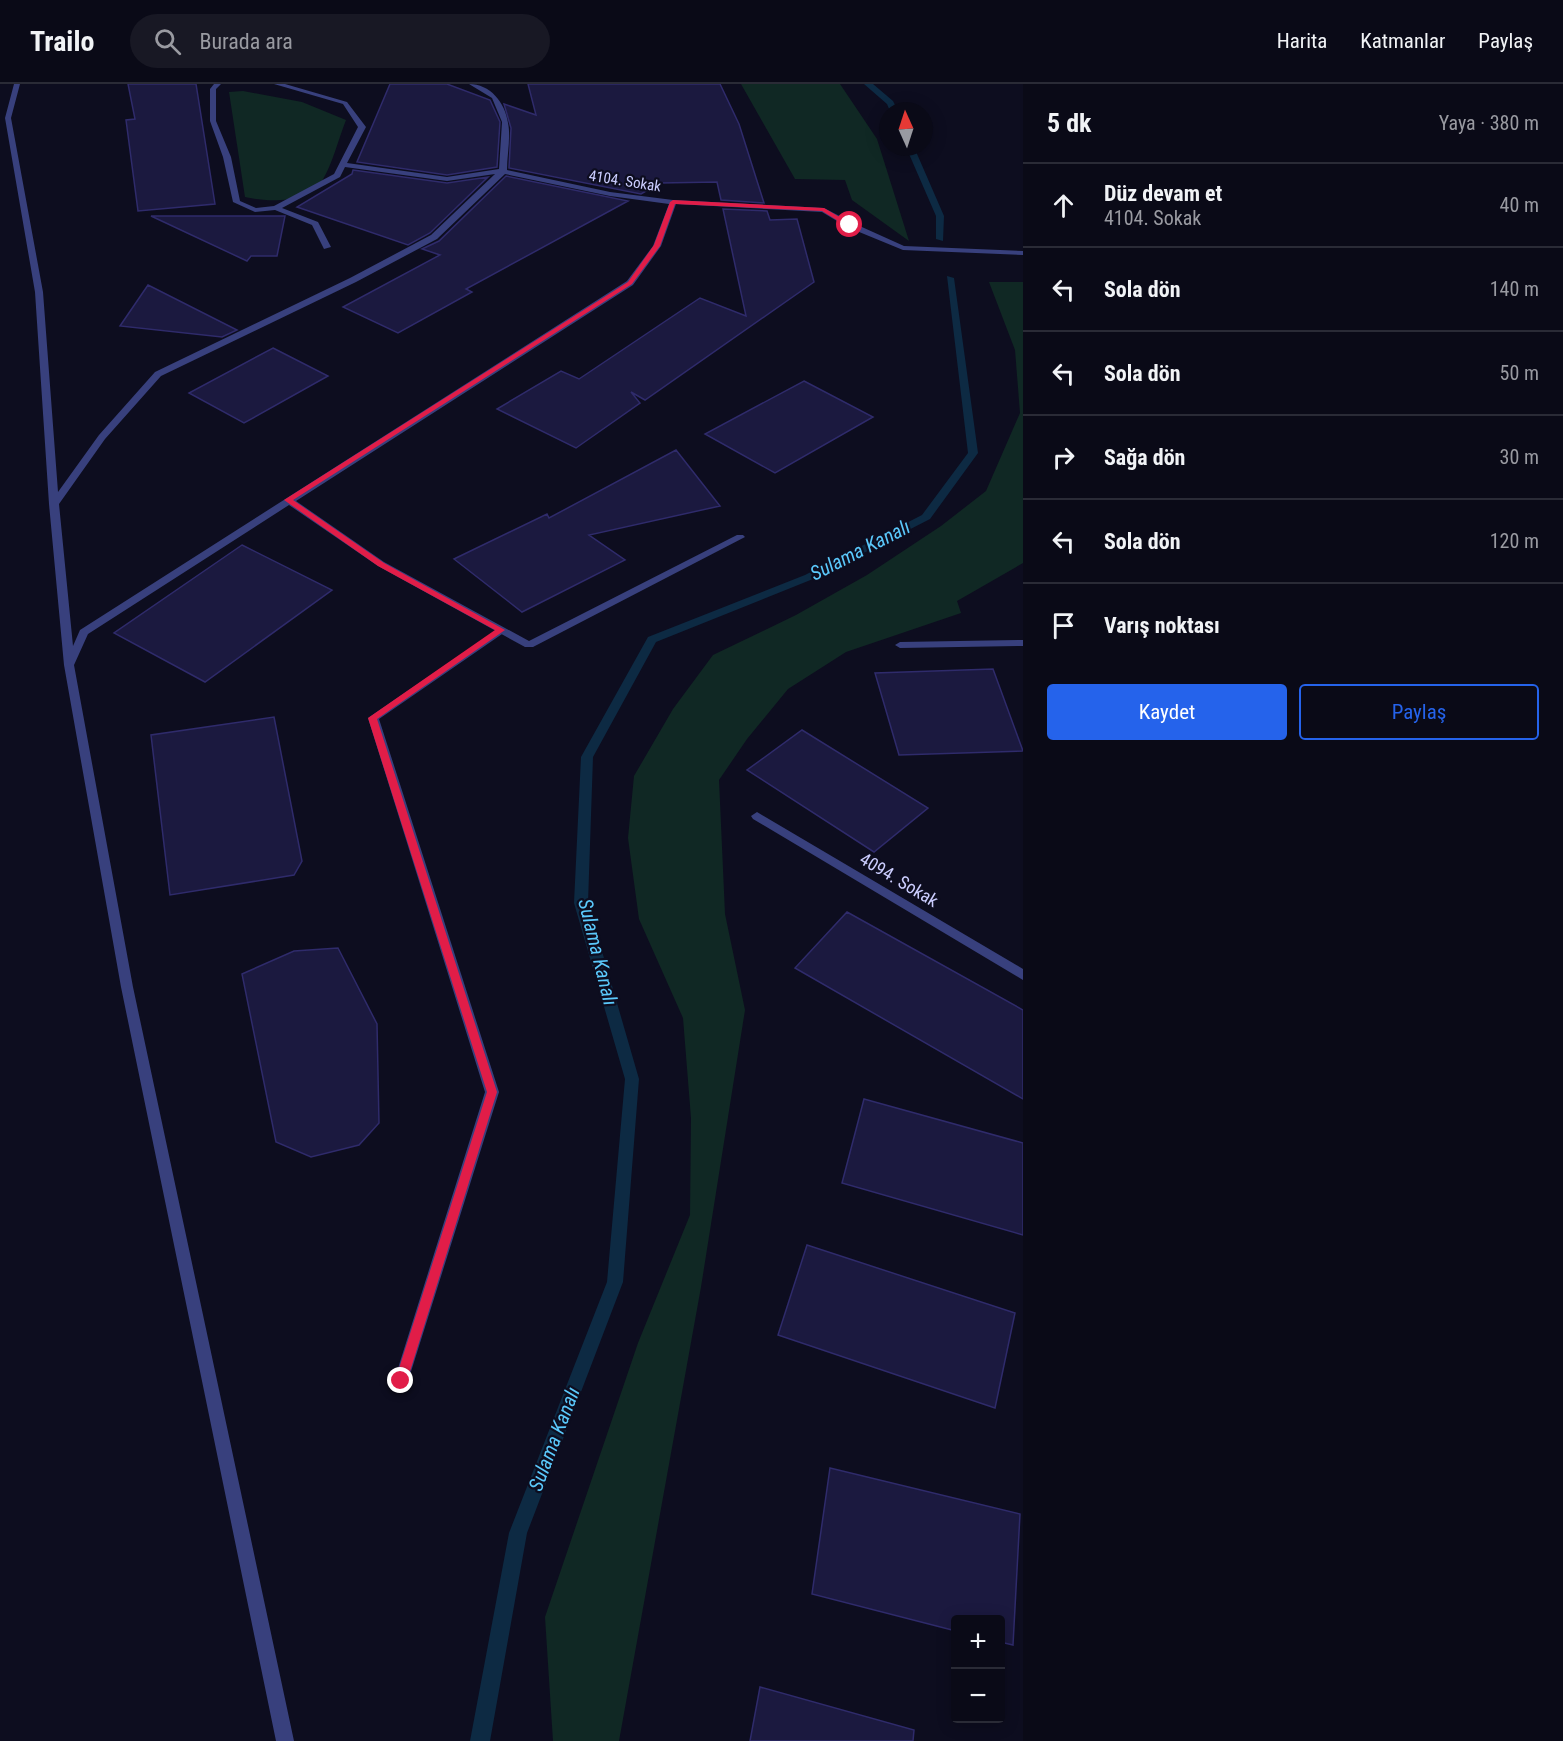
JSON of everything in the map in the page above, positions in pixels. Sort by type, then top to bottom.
[{"type":"street","points":[[17,84],[8,118],[39,292],[54,504],[69,665],[127,987],[285,1741]]},
{"type":"street","points":[[218,84],[213,89],[213,121],[227,157],[237,202],[255,210],[276,208],[337,175],[362,127],[345,103],[277,84]]},
{"type":"street","points":[[54,504],[102,437],[158,374],[353,280],[434,237],[503,171],[505,122],[495,97],[472,84]]},
{"type":"street","points":[[344,165],[447,179],[503,171]]},
{"type":"street","name":"4104. Sokak","points":[[503,171],[610,194],[673,202],[824,210],[850,225],[903,248],[1023,253]]},
{"type":"street","points":[[69,665],[84,632],[630,283],[657,246],[673,202]]},
{"type":"street","points":[[276,208],[315,224],[327,247]]},
{"type":"street","points":[[288,500],[381,564],[529,645],[740,537]]},
{"type":"street","points":[[401,1381],[492,1092],[373,718],[501,630]]},
{"type":"street","points":[[900,645],[1023,643]]},
{"type":"street","name":"4094. Sokak","points":[[757,816],[1023,975]]},
{"type":"green space","points":[[741,84],[840,84],[877,139],[879,156],[882,156],[909,241],[852,200],[845,180],[795,179]]},
{"type":"green space","points":[[243,91],[302,102],[346,120],[329,167],[316,188],[307,194],[286,200],[245,197],[229,92]]},
{"type":"green space","points":[[989,282],[1023,282],[1023,563],[957,601],[961,613],[846,652],[788,689],[747,739],[719,780],[725,914],[745,1010],[701,1287],[619,1741],[553,1741],[545,1617],[638,1343],[690,1215],[691,1118],[683,1018],[639,919],[628,838],[634,776],[673,709],[713,655],[796,615],[867,575],[941,526],[986,491],[1020,413],[1015,350]]},
{"type":"building","points":[[128,84],[196,84],[215,204],[138,211],[126,120],[135,119]]},
{"type":"building","points":[[390,84],[447,84],[490,100],[500,122],[497,167],[447,175],[357,162]]},
{"type":"building","points":[[528,84],[720,84],[739,124],[764,203],[721,200],[717,182],[660,183],[641,194],[509,168],[511,128],[504,104],[536,115]]},
{"type":"building","points":[[353,170],[447,183],[488,177],[430,233],[408,245],[297,207],[352,174]]},
{"type":"building","points":[[506,176],[628,201],[466,289],[472,292],[398,333],[343,307],[440,255],[422,249],[439,241]]},
{"type":"building","points":[[723,209],[767,211],[770,220],[797,219],[814,282],[645,400],[631,392],[640,403],[576,448],[497,409],[561,371],[579,379],[700,298],[746,316]]},
{"type":"building","points":[[151,216],[285,216],[277,256],[251,256],[247,261]]},
{"type":"building","points":[[148,285],[237,330],[222,337],[120,326]]},
{"type":"building","points":[[273,348],[328,376],[244,423],[189,393]]},
{"type":"building","points":[[804,381],[873,417],[775,473],[705,434]]},
{"type":"building","points":[[676,450],[720,506],[589,535],[625,560],[522,612],[454,559],[547,514],[549,518]]},
{"type":"building","points":[[242,545],[332,590],[205,682],[114,633]]},
{"type":"building","points":[[993,669],[1023,751],[899,755],[875,673]]},
{"type":"building","points":[[274,717],[302,861],[294,875],[170,895],[151,735]]},
{"type":"building","points":[[802,730],[928,808],[874,852],[747,770]]},
{"type":"building","points":[[847,912],[1023,1010],[1023,1099],[795,968]]},
{"type":"building","points":[[338,948],[377,1024],[379,1123],[359,1145],[311,1157],[276,1142],[242,974],[294,951]]},
{"type":"building","points":[[864,1099],[1023,1143],[1023,1235],[842,1183]]},
{"type":"building","points":[[807,1245],[1015,1313],[995,1408],[778,1335]]},
{"type":"building","points":[[830,1468],[1020,1514],[1013,1645],[1005,1643],[1005,1615],[951,1615],[951,1630],[812,1594]]},
{"type":"building","points":[[760,1687],[914,1730],[913,1741],[750,1741]]},
{"type":"waterway","name":"Sulama Kanalı","points":[[868,84],[889,102]]},
{"type":"waterway","name":"Sulama Kanalı","points":[[914,156],[940,216],[940,239]]},
{"type":"waterway","name":"Sulama Kanalı","points":[[480,1741],[518,1533],[615,1282],[632,1079],[581,903],[587,757],[652,640],[809,577],[926,517],[973,453],[950,278]]},
{"type":"route","points":[[401,1381],[492,1092],[373,718],[501,630],[381,564],[288,500],[630,283],[657,246],[673,202],[784,206],[824,210],[850,225]]}]
